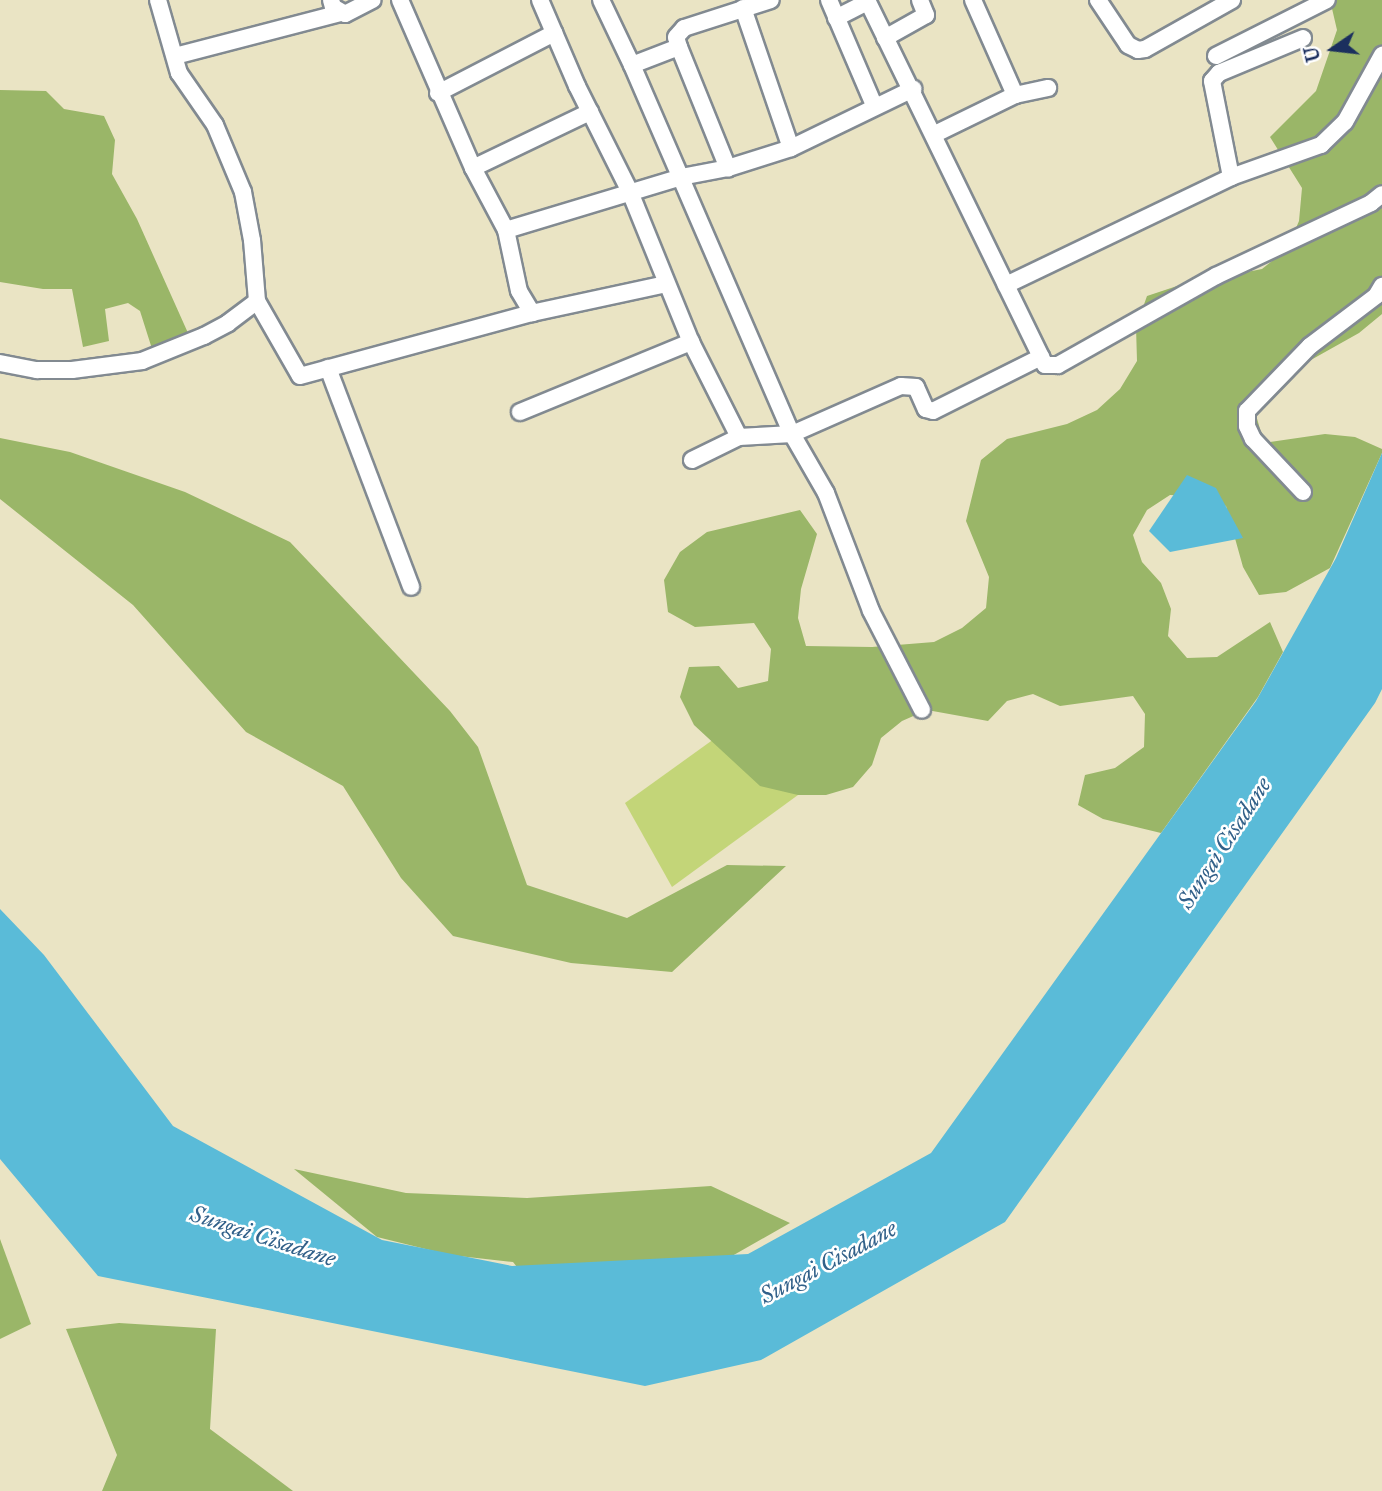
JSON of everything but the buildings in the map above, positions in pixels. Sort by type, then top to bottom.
[{"type":"street","points":[[158,0],[179,73],[215,125],[243,191],[257,300],[300,376],[532,313],[666,284]]},
{"type":"street","points":[[175,56],[335,6],[345,14],[373,0]]},
{"type":"street","points":[[400,0],[438,93],[506,230],[519,291],[532,313]]},
{"type":"street","points":[[540,0],[590,112],[630,192],[691,342],[739,437]]},
{"type":"street","points":[[601,0],[632,65],[792,434],[826,493],[871,611],[922,710]]},
{"type":"street","points":[[728,168],[676,37],[684,27],[771,0]]},
{"type":"street","points":[[829,0],[874,106]]},
{"type":"street","points":[[973,0],[1015,95]]},
{"type":"street","points":[[1098,0],[1128,45],[1138,50],[1145,49],[1231,0]]},
{"type":"street","points":[[1216,56],[1327,0]]},
{"type":"street","points":[[836,18],[868,1],[1045,365],[1058,366],[1216,276],[1371,203],[1382,194]]},
{"type":"street","points":[[885,38],[926,15],[923,1]]},
{"type":"street","points":[[743,8],[791,148]]},
{"type":"street","points":[[438,93],[554,33]]},
{"type":"street","points":[[1231,177],[1212,82],[1219,73],[1304,38]]},
{"type":"street","points":[[632,65],[679,47]]},
{"type":"street","points":[[1006,285],[1231,177],[1321,145],[1345,122],[1382,55]]},
{"type":"street","points":[[934,134],[1015,95],[1048,88]]},
{"type":"street","points":[[506,230],[681,177],[728,168],[791,148],[913,89]]},
{"type":"street","points":[[473,168],[590,112]]},
{"type":"street","points":[[1303,492],[1253,439],[1247,426],[1247,411],[1310,346],[1376,296],[1382,286]]},
{"type":"street","points":[[0,363],[37,370],[60,370],[142,361],[176,350],[228,323],[257,300]]},
{"type":"street","points":[[520,412],[691,342]]},
{"type":"street","points":[[692,460],[739,437],[792,434],[901,386],[916,387],[926,409],[933,411],[1041,357]]},
{"type":"street","points":[[328,368],[411,587]]},
{"type":"green space","points":[[1330,0],[1382,0],[1382,314],[1359,333],[1293,370],[1270,392],[1256,415],[1264,443],[1325,434],[1355,437],[1382,449],[1382,453],[1330,568],[1286,592],[1259,595],[1243,567],[1226,506],[1198,496],[1170,495],[1147,510],[1133,535],[1142,562],[1161,583],[1171,609],[1168,636],[1187,658],[1217,657],[1270,622],[1283,652],[1258,697],[1161,833],[1103,819],[1078,805],[1085,775],[1115,768],[1144,747],[1145,714],[1133,696],[1060,706],[1033,694],[1007,701],[988,721],[927,710],[902,721],[881,738],[872,765],[853,787],[826,795],[798,795],[760,786],[694,725],[680,697],[689,667],[719,666],[738,688],[768,681],[771,649],[754,623],[695,627],[668,612],[664,580],[680,552],[707,532],[800,510],[817,534],[801,589],[798,618],[806,646],[872,647],[934,642],[962,628],[986,608],[989,577],[966,521],[981,460],[1007,439],[1067,424],[1097,410],[1120,389],[1137,361],[1136,327],[1147,296],[1177,286],[1262,269],[1287,249],[1299,221],[1302,188],[1270,137],[1316,91],[1337,30]]},
{"type":"green space","points":[[0,90],[46,91],[64,109],[104,116],[115,140],[112,174],[137,219],[188,333],[177,344],[153,352],[140,311],[128,303],[105,309],[109,341],[83,347],[72,289],[43,289],[0,282]]},
{"type":"green space","points":[[0,438],[70,452],[185,492],[290,542],[450,711],[478,747],[527,885],[627,918],[727,865],[786,866],[672,972],[571,963],[453,936],[401,878],[343,786],[246,732],[133,605],[0,499]]},
{"type":"green space","points":[[739,721],[788,731],[798,795],[672,887],[625,803]]},
{"type":"green space","points":[[294,1169],[406,1193],[527,1198],[711,1186],[790,1223],[732,1256],[541,1297],[513,1262],[450,1255],[377,1237]]},
{"type":"green space","points":[[0,1239],[31,1324],[0,1339]]},
{"type":"green space","points":[[119,1323],[216,1329],[210,1429],[293,1491],[102,1491],[117,1455],[66,1329]]},
{"type":"water","name":"Sungai Cisadane","points":[[1382,453],[1382,689],[1375,703],[1005,1222],[761,1360],[645,1386],[98,1276],[0,1159],[0,909],[44,955],[173,1126],[382,1240],[512,1266],[748,1254],[931,1153],[1256,701],[1336,558]]},
{"type":"water","points":[[1187,475],[1216,488],[1243,538],[1170,552],[1149,531]]}]
